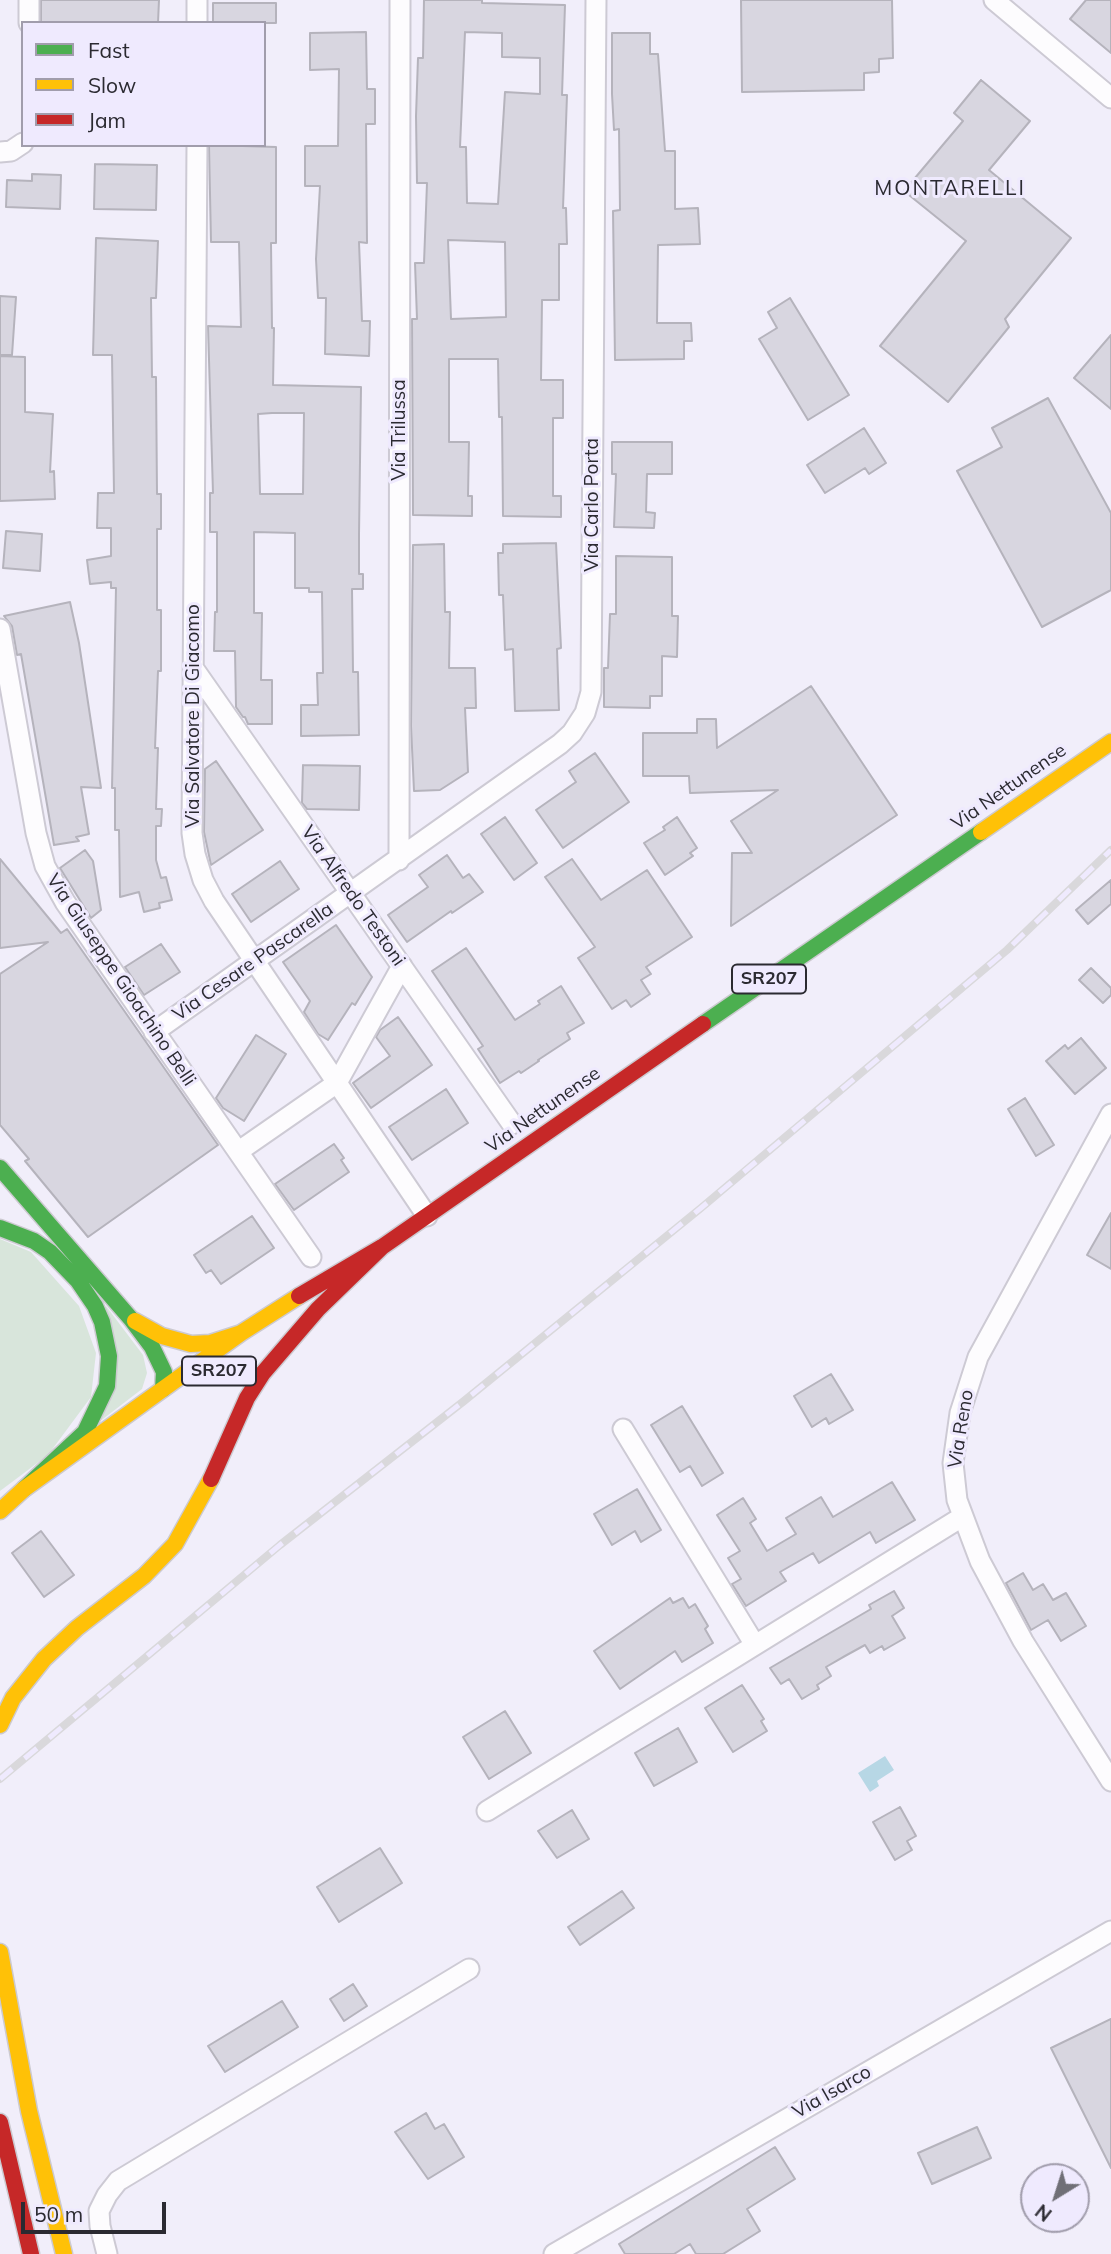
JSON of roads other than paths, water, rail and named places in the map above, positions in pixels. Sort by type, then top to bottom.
[{"type":"main road","name":"Via Nettunense","points":[[0,1511],[24,1489],[240,1332],[382,1247],[1111,742]]},
{"type":"main road","points":[[1,1173],[131,1319],[159,1356],[164,1372],[163,1389],[151,1408],[62,1482]]},
{"type":"main road","points":[[0,1228],[26,1236],[42,1246],[78,1281],[102,1322],[109,1356],[107,1386],[85,1432],[24,1489]]},
{"type":"main road","points":[[0,1725],[13,1698],[44,1659],[77,1628],[144,1576],[175,1544],[208,1488],[247,1398],[263,1373],[318,1310],[382,1247]]},
{"type":"main road","name":"SR207","points":[[269,1335],[382,1247]]},
{"type":"main road","points":[[131,1319],[162,1336],[191,1344],[210,1343],[240,1332]]},
{"type":"main road","points":[[0,1517],[43,1495]]},
{"type":"main road","points":[[0,1952],[29,2111],[64,2254]]},
{"type":"main road","points":[[0,2122],[31,2254]]},
{"type":"street","points":[[29,0],[29,21]]},
{"type":"street","points":[[197,0],[197,21]]},
{"type":"street","name":"Via Trilussa","points":[[399,860],[400,0]]},
{"type":"street","name":"Via Carlo Porta","points":[[352,893],[565,740],[581,721],[590,699],[596,0]]},
{"type":"street","points":[[994,0],[1111,98]]},
{"type":"street","points":[[0,152],[11,151],[21,145]]},
{"type":"street","name":"Via Salvatore Di Giacomo","points":[[197,147],[192,833],[195,854],[209,893],[427,1216]]},
{"type":"street","name":"Via Giuseppe Gioachino Belli","points":[[0,629],[36,833],[45,866],[65,902],[311,1257]]},
{"type":"street","name":"Via Alfredo Testoni","points":[[194,668],[512,1124]]},
{"type":"street","name":"Via Cesare Pascarella","points":[[154,1032],[352,893]]},
{"type":"street","points":[[239,1151],[337,1083],[402,966]]},
{"type":"street","name":"Via Reno","points":[[1111,1114],[974,1366],[960,1413],[953,1462],[955,1492],[980,1561],[1012,1621],[1111,1781]]},
{"type":"street","points":[[623,1429],[755,1645]]},
{"type":"street","points":[[487,1811],[962,1517]]},
{"type":"street","name":"Via Isarco","points":[[554,2254],[1111,1930]]},
{"type":"street","points":[[107,2254],[99,2211],[118,2181],[469,1969]]},
{"type":"water","points":[[885,1756],[894,1770],[877,1781],[879,1786],[870,1792],[858,1773]]},
{"type":"railway","points":[[0,1779],[280,1545],[464,1401],[701,1208],[1007,950],[1111,850]]},
{"type":"district","name":"MONTARELLI","points":[[950,189]]}]
